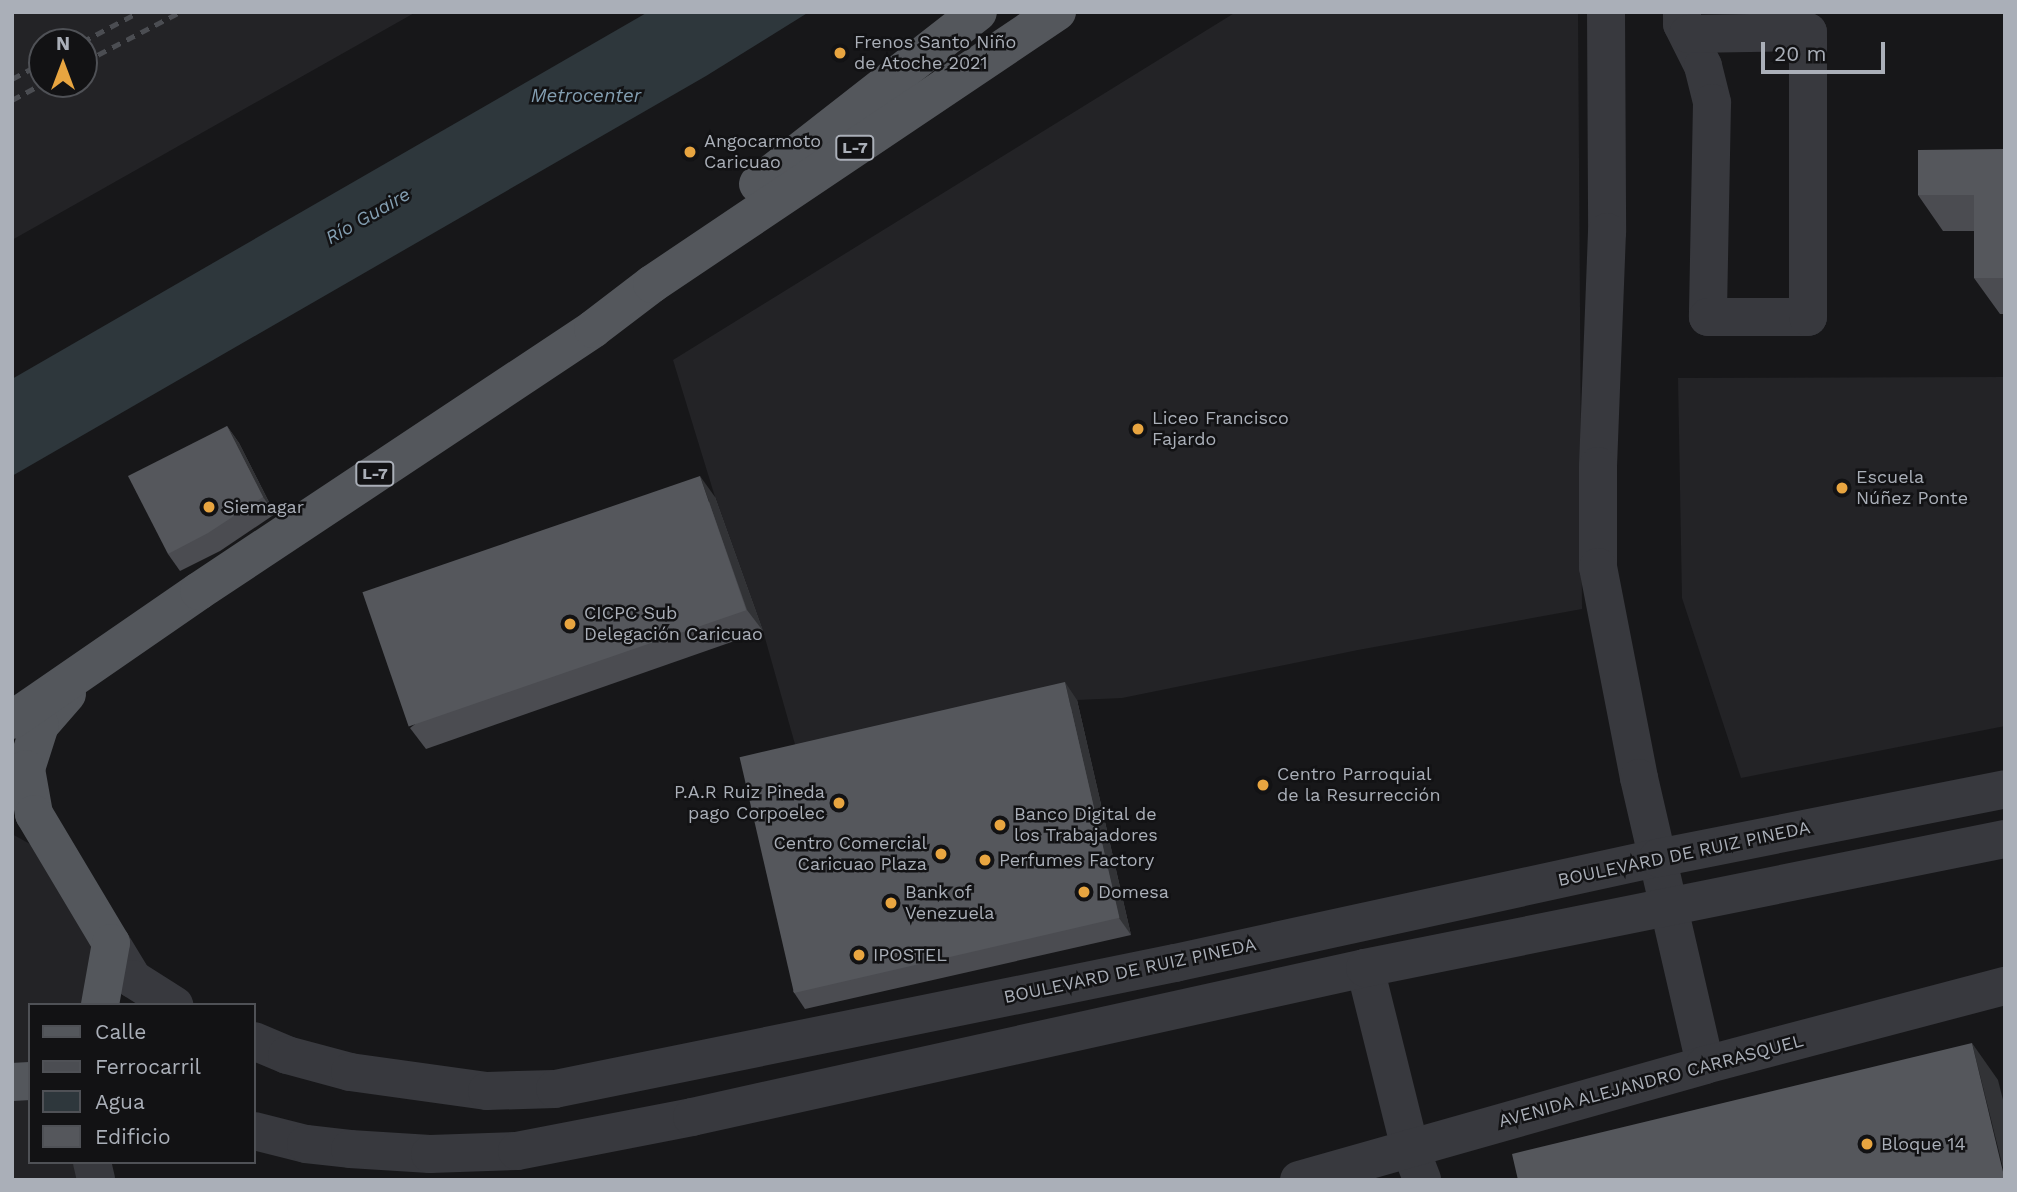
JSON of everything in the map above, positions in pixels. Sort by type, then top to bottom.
[{"type":"main road","name":"L-7","points":[[652,284],[753,188],[978,12]]},
{"type":"main road","name":"L-7","points":[[12,720],[593,329],[652,284],[1057,12]]},
{"type":"main road","name":"L-7","points":[[59,860],[34,814],[26,769],[40,725],[97,661]]},
{"type":"main road","points":[[12,835],[59,860],[111,943],[100,1003]]},
{"type":"street","points":[[1606,12],[1607,232],[1598,466],[1598,567],[1639,778],[1671,907],[1705,1065]]},
{"type":"street","points":[[1685,23],[1808,32],[1808,317],[1708,317],[1712,103],[1703,66],[1685,23]]},
{"type":"street","name":"BOULEVARD DE RUIZ PINEDA","points":[[256,1042],[287,1055],[363,1074],[487,1091],[555,1089],[1175,963],[1658,858],[2005,789]]},
{"type":"street","points":[[256,1132],[306,1144],[350,1149],[430,1154],[517,1151],[692,1117],[1365,968],[2005,839]]},
{"type":"street","points":[[111,943],[133,979],[171,1003]]},
{"type":"street","points":[[1365,968],[1416,1164]]},
{"type":"street","name":"AVENIDA ALEJANDRO CARRASQUEL","points":[[1298,1180],[1416,1164],[1705,1065],[2005,986]]},
{"type":"shaded area","points":[[12,12],[416,12],[12,240]]},
{"type":"shaded area","name":"Liceo Francisco Fajardo","points":[[1236,12],[1578,12],[1582,609],[1358,650],[1122,698],[1077,700],[800,762],[763,631],[715,497],[673,360]]},
{"type":"shaded area","name":"Escuela Núñez Ponte","points":[[2005,377],[2005,726],[1741,778],[1682,598],[1678,378]]},
{"type":"shaded area","points":[[12,834],[59,860],[86,901],[100,1003],[28,1003],[28,1164],[92,1164],[96,1180],[12,1180]]},
{"type":"water","name":"Metrocenter","points":[[648,12],[809,12],[706,76],[12,476],[12,379]]},
{"type":"building","points":[[2005,149],[2005,278],[1974,278],[1974,195],[1918,195],[1918,150]]},
{"type":"building","name":"Siemagar","points":[[227,426],[263,497],[208,533],[168,554],[128,476]]},
{"type":"building","name":"CICPC Sub Delegación Caricuao","points":[[700,476],[746,610],[409,726],[362,592]]},
{"type":"building","name":"Centro Comercial Caricuao Plaza","points":[[1065,682],[1119,918],[794,993],[740,757]]},
{"type":"building","points":[[1972,1043],[2005,1180],[1518,1180],[1512,1154]]},
{"type":"railway","points":[[98,34],[139,12]]},
{"type":"railway","points":[[98,55],[180,12]]},
{"type":"railway","points":[[12,79],[28,70]]},
{"type":"railway","points":[[12,100],[28,91]]},
{"type":"place","name":"Frenos Santo Niño de Atoche 2021","points":[[840,53]]},
{"type":"place","name":"Angocarmoto Caricuao","points":[[690,152]]},
{"type":"place","name":"Liceo Francisco Fajardo","points":[[1138,429]]},
{"type":"place","name":"Escuela Núñez Ponte","points":[[1842,488]]},
{"type":"place","name":"Siemagar","points":[[209,507]]},
{"type":"place","name":"CICPC Sub Delegación Caricuao","points":[[570,624]]},
{"type":"place","name":"Centro Parroquial de la Resurrección","points":[[1263,785]]},
{"type":"place","name":"P.A.R Ruiz Pineda pago Corpoelec","points":[[839,803]]},
{"type":"place","name":"Banco Digital de los Trabajadores","points":[[1000,825]]},
{"type":"place","name":"Centro Comercial Caricuao Plaza","points":[[941,854]]},
{"type":"place","name":"Perfumes Factory","points":[[985,860]]},
{"type":"place","name":"Domesa","points":[[1084,892]]},
{"type":"place","name":"Bank of Venezuela","points":[[891,903]]},
{"type":"place","name":"IPOSTEL","points":[[859,955]]},
{"type":"place","name":"Bloque 14","points":[[1867,1144]]},
{"type":"water label","name":"Río Guaire","points":[[368,216]]}]
